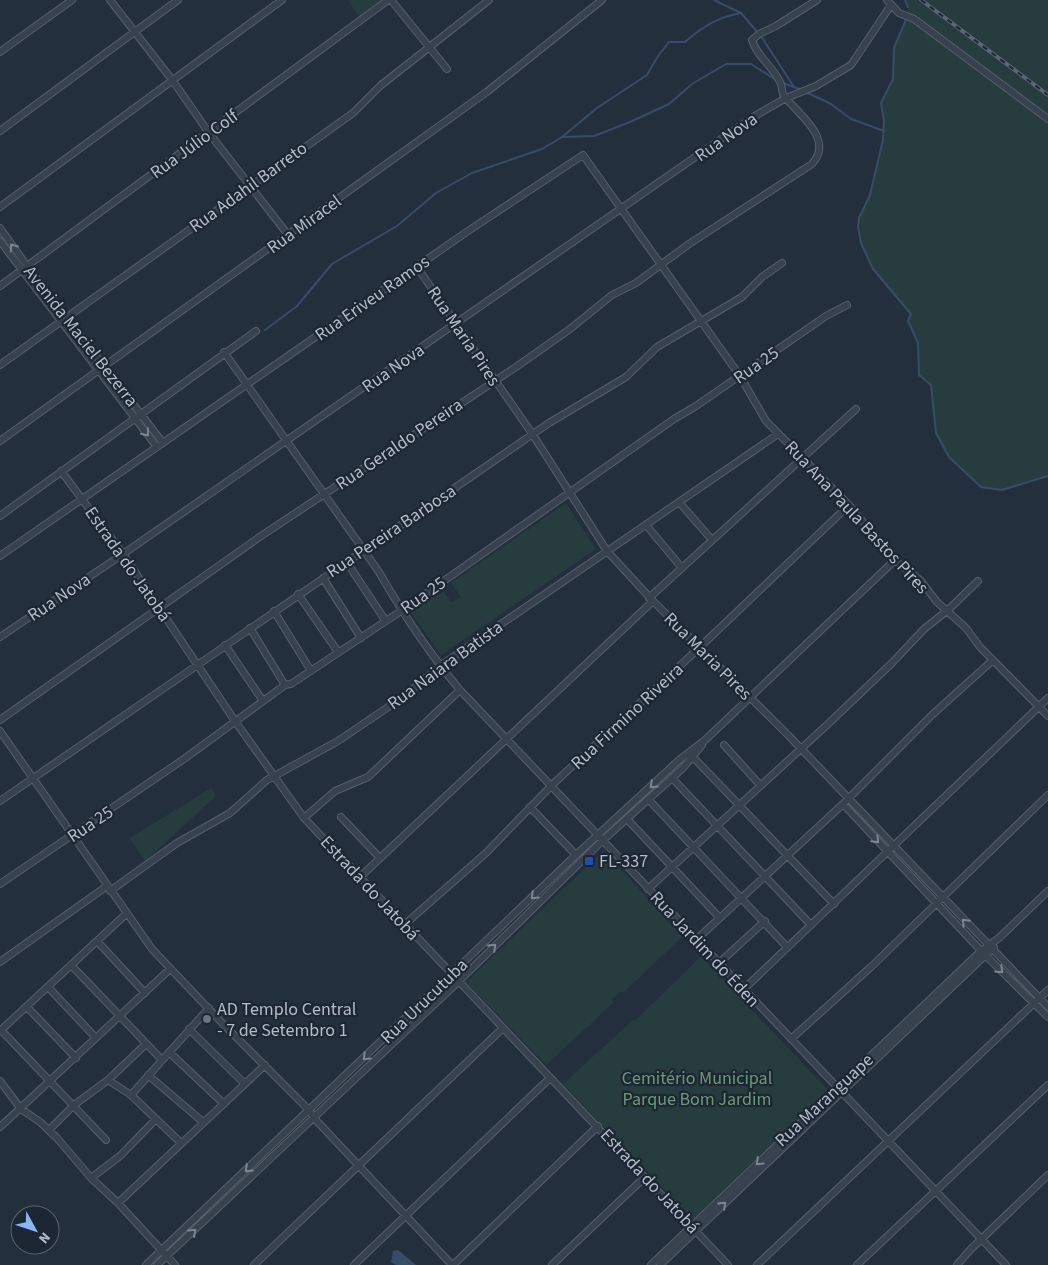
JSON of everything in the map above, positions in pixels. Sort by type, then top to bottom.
[{"type":"street","points":[[0,52],[72,0]]},
{"type":"street","points":[[110,0],[289,236]]},
{"type":"street","points":[[0,131],[178,0]]},
{"type":"street","points":[[0,207],[282,0]]},
{"type":"street","name":"Rua Júlio Colf","points":[[0,286],[388,0]]},
{"type":"street","points":[[392,0],[428,48],[447,69]]},
{"type":"street","name":"Rua Adahil Barreto","points":[[0,365],[353,113],[380,86],[489,0]]},
{"type":"street","name":"Rua Miracel","points":[[0,441],[289,236],[488,91],[602,0]]},
{"type":"street","name":"Rua Geraldo Pereira","points":[[0,720],[261,536],[570,329],[612,295],[636,283],[814,162],[818,148],[810,124],[782,93],[780,82],[756,49],[752,40],[817,0]]},
{"type":"street","points":[[889,3],[899,13],[914,19],[1048,119]]},
{"type":"street","name":"Rua Nova","points":[[0,637],[286,442],[753,118],[786,98],[816,86],[851,65],[889,3]]},
{"type":"street","name":"Rua Ana Paula Bastos Pires","points":[[583,155],[740,376],[766,421],[849,504],[895,560],[912,572],[937,602],[948,610],[993,660],[1048,716]]},
{"type":"street","name":"Rua Eriveu Ramos","points":[[0,556],[248,386],[417,267],[583,155]]},
{"type":"street","name":"Avenida Maciel Bezerra","points":[[0,228],[24,268]]},
{"type":"street","name":"Avenida Maciel Bezerra","points":[[0,241],[24,268],[102,369],[140,413],[160,445]]},
{"type":"street","name":"Rua Pereira Barbosa","points":[[0,801],[346,561],[582,402],[619,381],[657,348],[742,297],[762,277],[782,263]]},
{"type":"street","name":"Rua Maria Pires","points":[[417,267],[532,436],[607,551],[699,648],[800,748],[845,802],[939,900],[990,947],[1037,1001],[1048,1017]]},
{"type":"street","name":"Rua 25","points":[[0,884],[72,836],[285,685],[291,684],[401,611],[674,419],[826,316],[847,305]]},
{"type":"street","points":[[0,516],[134,417],[256,331]]},
{"type":"street","name":"Rua Jardim do Éden","points":[[224,352],[379,572],[401,611],[440,666],[460,690],[1006,1265]]},
{"type":"street","name":"Avenida Maciel Bezerra","points":[[102,369],[134,417],[160,445]]},
{"type":"street","points":[[359,878],[506,739],[682,568],[856,409]]},
{"type":"street","name":"Rua Naiara Batista","points":[[0,962],[177,843],[230,813],[267,780],[347,734],[403,697],[440,666],[778,434]]},
{"type":"street","name":"Estrada do Jatobá","points":[[61,471],[123,554],[198,663],[235,721],[304,818],[728,1265]]},
{"type":"street","points":[[679,502],[712,540]]},
{"type":"street","name":"Rua Firmino Riveira","points":[[404,924],[486,853],[551,786],[849,504]]},
{"type":"street","points":[[646,525],[682,568]]},
{"type":"street","name":"Rua Urucutuba","points":[[146,1265],[310,1111],[576,855],[627,820],[649,800],[672,778],[704,741],[749,697],[895,560]]},
{"type":"street","points":[[346,561],[385,620]]},
{"type":"street","points":[[322,578],[360,638]]},
{"type":"street","points":[[648,889],[892,663],[924,629],[948,610],[978,581]]},
{"type":"street","points":[[298,594],[338,652]]},
{"type":"street","points":[[274,611],[311,671]]},
{"type":"street","points":[[250,628],[285,685]]},
{"type":"street","points":[[225,645],[263,701]]},
{"type":"street","points":[[696,940],[845,802],[933,714],[993,660]]},
{"type":"street","points":[[304,818],[335,791],[368,777],[460,690]]},
{"type":"street","points":[[743,990],[1048,698]]},
{"type":"street","points":[[0,731],[108,889],[170,969],[310,1111],[314,1118],[452,1265],[598,1126]]},
{"type":"street","points":[[724,744],[760,785]]},
{"type":"street","points":[[691,755],[834,904]]},
{"type":"street","name":"Rua Urucutuba","points":[[157,1265],[458,982],[600,839],[691,755]]},
{"type":"street","points":[[672,778],[811,925]]},
{"type":"street","points":[[791,1039],[872,966],[1048,795]]},
{"type":"street","points":[[649,800],[742,896],[787,948]]},
{"type":"street","points":[[530,807],[576,855]]},
{"type":"street","points":[[341,817],[380,857]]},
{"type":"street","points":[[627,820],[720,916]]},
{"type":"street","name":"Rua Maranguape","points":[[650,1265],[694,1227],[839,1091],[1048,891]]},
{"type":"street","name":"Rua Maria Pires","points":[[939,900],[984,953],[1037,1001],[1048,1006]]},
{"type":"street","points":[[106,1140],[0,1030],[126,914]]},
{"type":"street","points":[[719,963],[765,921]]},
{"type":"street","points":[[97,940],[145,993]]},
{"type":"street","points":[[71,965],[162,1060]]},
{"type":"street","points":[[0,1127],[170,969]]},
{"type":"street","points":[[48,987],[96,1038]]},
{"type":"street","points":[[757,1265],[1048,990]]},
{"type":"street","points":[[27,1007],[76,1058]]},
{"type":"street","points":[[131,1095],[208,1008]]},
{"type":"street","points":[[254,1265],[503,1028]]},
{"type":"street","points":[[189,1029],[245,1084]]},
{"type":"street","points":[[48,1130],[74,1105],[108,1080],[146,1044]]},
{"type":"street","points":[[169,1052],[224,1104]]},
{"type":"street","points":[[118,1203],[265,1065]]},
{"type":"street","points":[[148,1075],[203,1122]]},
{"type":"street","points":[[354,1265],[550,1078]]},
{"type":"street","points":[[108,1080],[131,1095],[181,1143]]},
{"type":"street","points":[[0,1081],[21,1109],[48,1130],[91,1178],[118,1203],[175,1265]]},
{"type":"street","points":[[857,1265],[1048,1085]]},
{"type":"street","points":[[91,1178],[120,1156],[156,1119]]},
{"type":"street","points":[[957,1265],[1048,1175]]},
{"type":"street","points":[[552,1265],[646,1177]]},
{"type":"street","name":"Rua Maranguape","points":[[660,1265],[694,1227]]},
{"type":"green space","points":[[348,0],[381,0],[359,17]]},
{"type":"green space","points":[[905,0],[1048,0],[1048,476],[1002,490],[981,487],[949,457],[936,433],[931,385],[919,375],[918,343],[908,321],[911,314],[873,269],[861,243],[858,227],[859,218],[870,195],[883,140],[884,121],[881,103],[893,79],[894,48],[907,17],[908,7]]},
{"type":"green space","points":[[566,503],[596,549],[441,655],[410,611],[442,589],[451,602],[461,597],[451,583]]},
{"type":"green space","points":[[211,788],[216,796],[145,861],[130,838]]},
{"type":"green space","points":[[604,850],[682,937],[624,992],[620,992],[612,999],[613,1003],[546,1065],[466,982]]},
{"type":"green space","name":"Cemitério Municipal Parque Bom Jardim","points":[[701,956],[828,1090],[693,1219],[563,1084],[633,1020],[635,1021]]},
{"type":"water","points":[[398,1250],[416,1265],[396,1265],[391,1262],[393,1251]]},
{"type":"waterway","points":[[714,0],[741,13]]},
{"type":"waterway","points":[[905,0],[908,7]]},
{"type":"waterway","points":[[562,137],[597,108],[647,75],[669,42],[685,42],[711,23],[741,13],[758,33]]},
{"type":"waterway","points":[[907,17],[894,48],[893,79],[881,103],[884,121],[883,140],[870,195],[859,218],[858,227],[861,243],[873,269],[911,314],[908,321],[918,343],[919,375],[931,385],[936,433],[949,457],[981,487],[1002,490],[1048,476]]},
{"type":"waterway","points":[[761,36],[794,87]]},
{"type":"waterway","points":[[265,330],[297,306],[332,264],[397,226],[436,193],[472,173],[542,149],[562,137],[594,136],[630,122],[669,104],[692,84],[726,64],[751,64],[776,80]]},
{"type":"waterway","points":[[783,83],[802,90]]},
{"type":"waterway","points":[[806,92],[831,104],[851,119],[884,131]]},
{"type":"railway","points":[[921,0],[1048,95]]},
{"type":"place","name":"FL-337","points":[[589,861]]},
{"type":"place","name":"AD Templo Central - 7 de Setembro 1","points":[[207,1019]]}]
